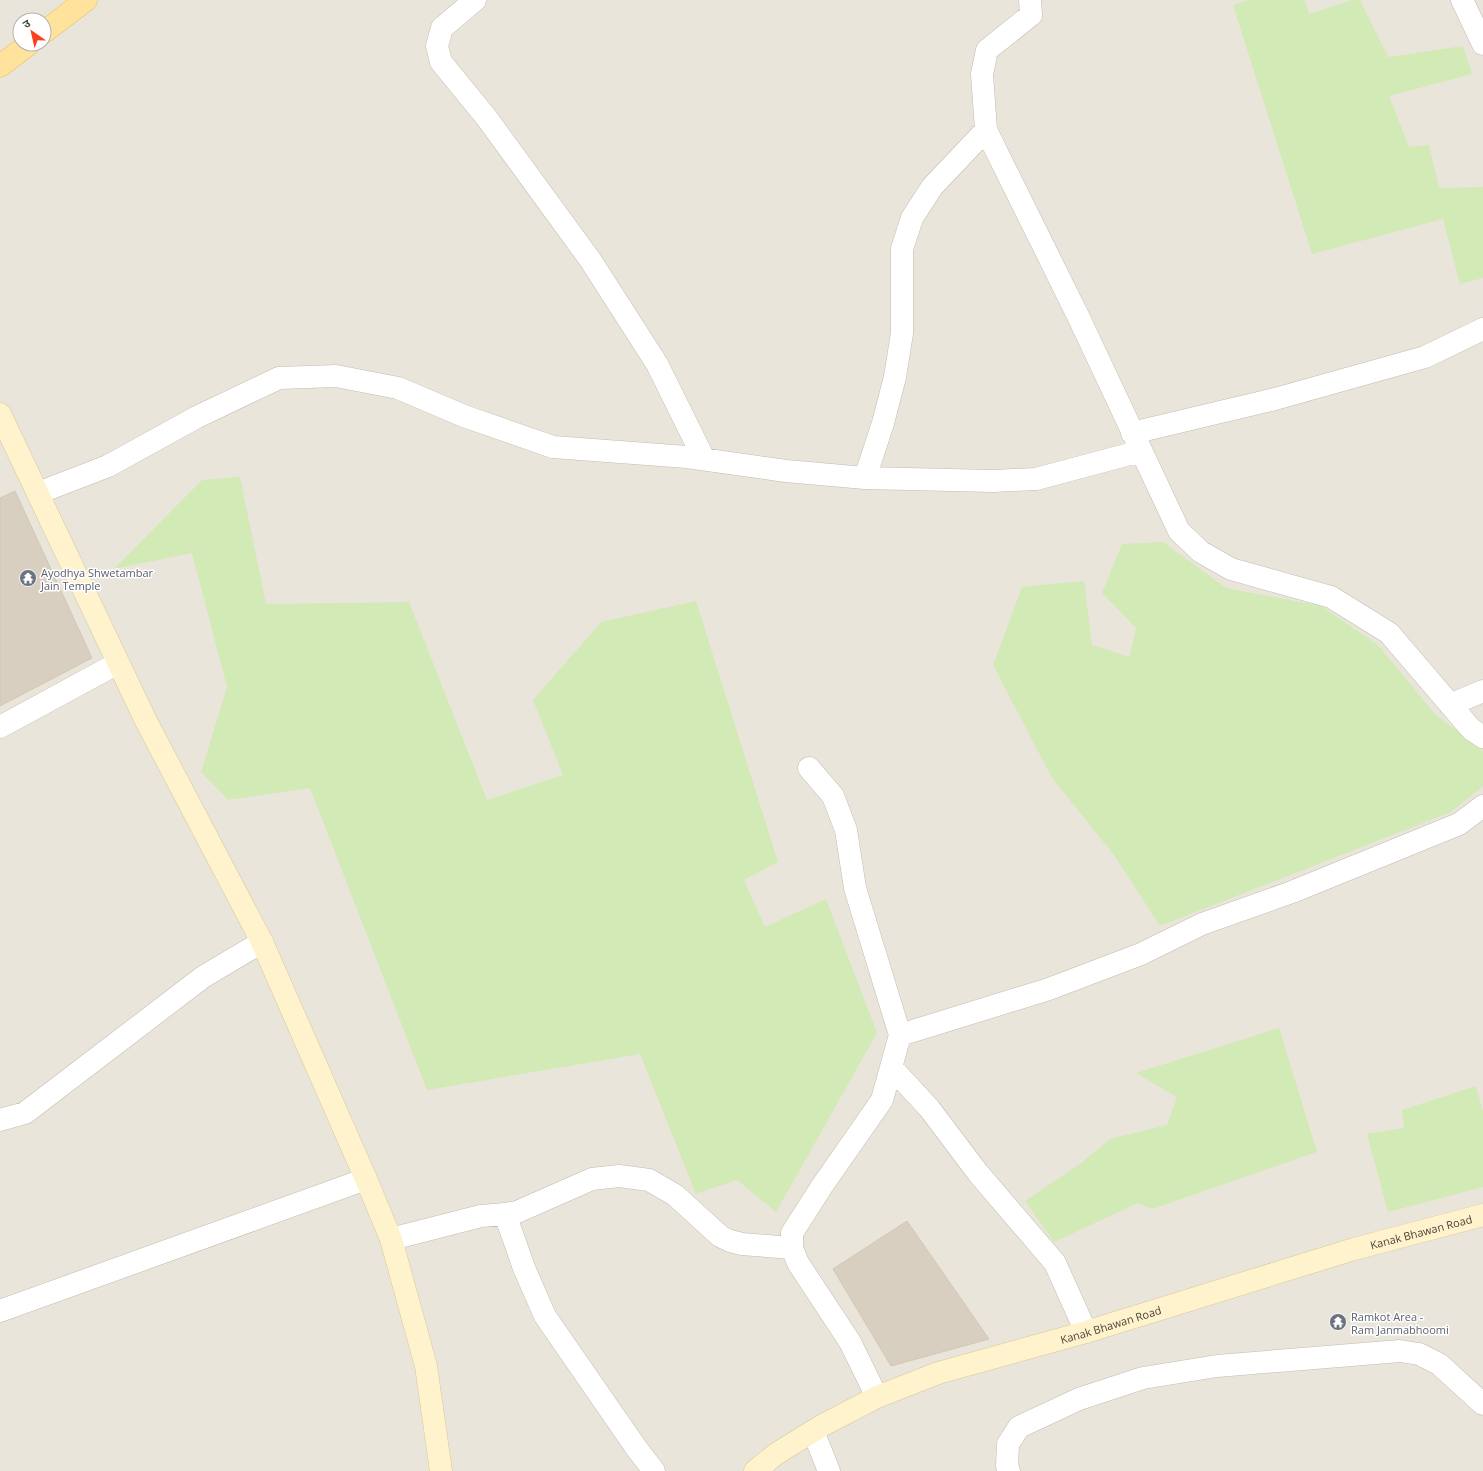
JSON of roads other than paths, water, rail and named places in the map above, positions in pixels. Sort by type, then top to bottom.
[{"type":"main road","points":[[52,26],[86,0]]},
{"type":"main road","points":[[0,66],[18,52]]},
{"type":"street","points":[[474,0],[442,28],[437,46],[441,62],[486,117],[591,261],[657,364],[704,459]]},
{"type":"street","points":[[1030,0],[1031,15],[987,50],[982,74],[986,130],[1079,318],[1179,531],[1201,552],[1231,569],[1331,597],[1388,633],[1471,729],[1483,737]]},
{"type":"street","points":[[1462,0],[1483,44]]},
{"type":"street","points":[[865,478],[894,377],[902,333],[902,249],[912,218],[932,187],[986,130]]},
{"type":"street","points":[[38,493],[108,466],[197,417],[279,378],[336,376],[398,388],[464,416],[553,447],[704,459],[786,472],[865,478],[994,482],[1036,479],[1136,442],[1275,399],[1425,357],[1483,329]]},
{"type":"street","points":[[0,414],[146,721],[262,942],[366,1179],[390,1239],[426,1366],[441,1471]]},
{"type":"street","points":[[0,727],[118,663]]},
{"type":"street","points":[[1450,704],[1483,691]]},
{"type":"street","points":[[809,768],[833,796],[846,830],[855,888],[900,1035],[882,1100],[822,1186],[792,1233],[792,1248],[798,1263],[850,1342],[877,1397]]},
{"type":"street","points":[[900,1035],[1049,989],[1134,956],[1202,924],[1292,892],[1459,824],[1483,806]]},
{"type":"street","points":[[0,1120],[25,1113],[203,977],[262,942]]},
{"type":"street","points":[[891,1067],[929,1108],[978,1173],[1055,1264],[1086,1332]]},
{"type":"street","points":[[390,1239],[481,1216],[517,1212],[592,1179],[619,1176],[649,1180],[675,1195],[720,1236],[730,1241],[742,1244],[792,1248]]},
{"type":"street","points":[[0,1311],[366,1179]]},
{"type":"street","points":[[505,1214],[524,1268],[545,1316],[654,1471]]},
{"type":"street","name":"Kanak Bhawan Road","points":[[755,1471],[776,1454],[814,1431],[877,1397],[938,1373],[1086,1332],[1354,1249],[1483,1215]]},
{"type":"street","points":[[1009,1471],[1007,1466],[1008,1444],[1019,1427],[1079,1399],[1144,1378],[1217,1366],[1400,1351],[1419,1354],[1439,1364],[1483,1404]]},
{"type":"street","points":[[814,1431],[829,1471]]},
{"type":"place","name":"Ayodhya Shwetambar Jain Temple","points":[[28,578]]},
{"type":"place","name":"Ramkot Area - Ram Janmabhoomi","points":[[1338,1322]]}]
